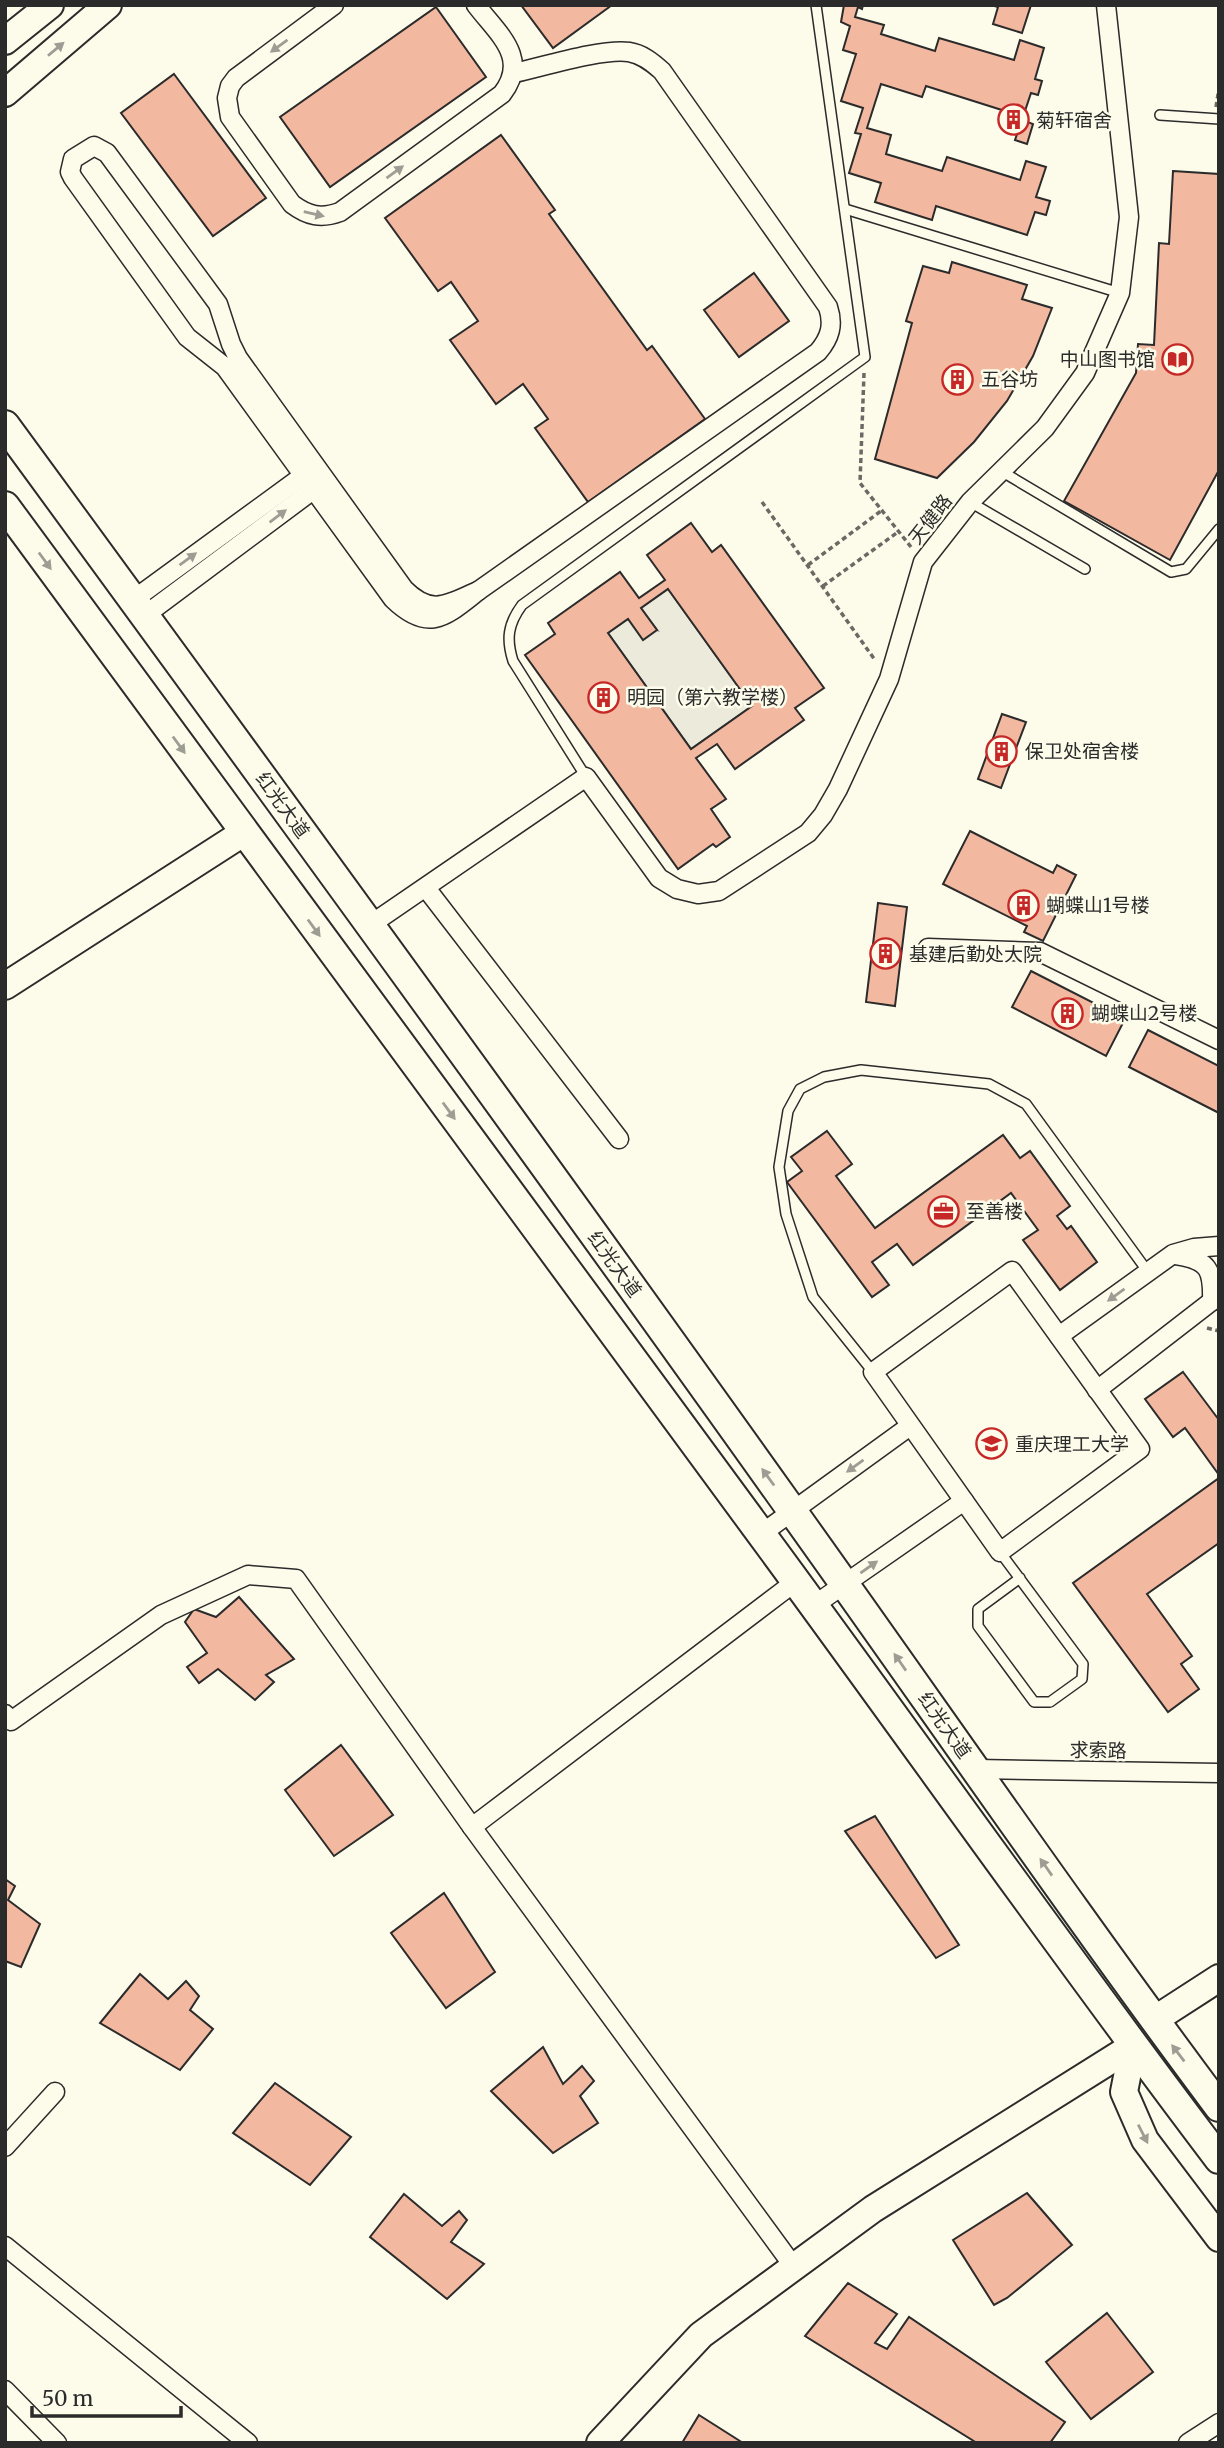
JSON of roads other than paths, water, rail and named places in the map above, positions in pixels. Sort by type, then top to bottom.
[{"type":"main road","name":"红光大道","points":[[5,425],[370,925],[1219,2107]]},
{"type":"main road","name":"红光大道","points":[[5,506],[761,1534],[1133,2046],[1219,2159]]},
{"type":"street","points":[[5,41],[50,5]]},
{"type":"street","points":[[5,93],[108,5]]},
{"type":"street","points":[[302,5],[313,20]]},
{"type":"street","points":[[329,7],[236,78],[230,86],[227,98],[230,117],[292,204],[303,212],[327,217],[340,212],[502,94],[510,84],[514,73],[514,60],[510,50],[476,5]]},
{"type":"street","name":"天健路","points":[[586,777],[659,878],[677,889],[698,894],[719,891],[808,832],[823,815],[838,789],[889,679],[923,562],[970,502],[1045,428],[1085,373],[1119,293],[1129,217],[1106,5]]},
{"type":"street","points":[[315,478],[225,367],[187,337],[73,178],[70,172],[73,159],[89,147],[94,146],[107,153],[218,304],[238,358],[393,599],[413,615],[432,620],[441,618],[818,352],[825,344],[832,326],[828,307],[662,71],[652,61],[626,51],[610,52],[514,73]]},
{"type":"street","points":[[139,608],[315,478]]},
{"type":"street","points":[[370,925],[586,777]]},
{"type":"street","points":[[5,986],[243,833]]},
{"type":"street","points":[[426,888],[619,1139]]},
{"type":"street","points":[[928,948],[1040,952],[1219,1040]]},
{"type":"street","points":[[1059,1336],[1173,1254],[1194,1248],[1219,1246]]},
{"type":"street","points":[[1097,1390],[1216,1296],[1207,1266],[1193,1257],[1173,1254]]},
{"type":"street","points":[[1012,1271],[1059,1336],[1140,1449],[1000,1552],[873,1372],[1012,1271]]},
{"type":"street","points":[[761,1534],[911,1426]]},
{"type":"street","points":[[813,1606],[964,1501]]},
{"type":"street","points":[[5,1714],[11,1721],[161,1615],[248,1575],[296,1579],[472,1827],[794,2267]]},
{"type":"street","points":[[472,1827],[795,1581]]},
{"type":"street","name":"求索路","points":[[976,1769],[1219,1773]]},
{"type":"street","points":[[1154,2020],[1219,1978]]},
{"type":"street","points":[[1133,2046],[1124,2092],[1145,2140],[1219,2238]]},
{"type":"street","points":[[600,2443],[701,2335],[873,2209],[1133,2046]]},
{"type":"street","points":[[5,2147],[55,2092]]},
{"type":"street","points":[[5,2246],[248,2443]]},
{"type":"street","points":[[5,2390],[57,2443]]},
{"type":"street","points":[[1188,2443],[1219,2423]]},
{"type":"lane","points":[[586,777],[513,662],[508,632],[513,617],[522,605],[865,357],[816,5]]},
{"type":"lane","points":[[1160,115],[1219,119]]},
{"type":"lane","points":[[845,209],[1119,293]]},
{"type":"lane","points":[[1001,471],[1171,572],[1186,569],[1219,529]]},
{"type":"lane","points":[[970,502],[1085,569]]},
{"type":"lane","points":[[873,1372],[813,1297],[786,1214],[779,1167],[789,1111],[800,1089],[824,1077],[861,1070],[989,1084],[1026,1104],[1148,1272]]},
{"type":"lane","points":[[1000,1552],[1020,1578],[1083,1664],[1082,1679],[1049,1702],[1034,1702],[978,1626],[978,1609],[1020,1578]]},
{"type":"place","name":"菊轩宿舍","points":[[1013,120]]},
{"type":"place","name":"中山图书馆","points":[[1178,359]]},
{"type":"place","name":"五谷坊","points":[[958,379]]},
{"type":"place","name":"明园（第六教学楼）","points":[[604,697]]},
{"type":"place","name":"保卫处宿舍楼","points":[[1002,751]]},
{"type":"place","name":"蝴蝶山1号楼","points":[[1023,905]]},
{"type":"place","name":"基建后勤处大院","points":[[886,954]]},
{"type":"place","name":"蝴蝶山2号楼","points":[[1068,1013]]},
{"type":"place","name":"至善楼","points":[[943,1211]]},
{"type":"place","name":"重庆理工大学","points":[[992,1444]]}]
